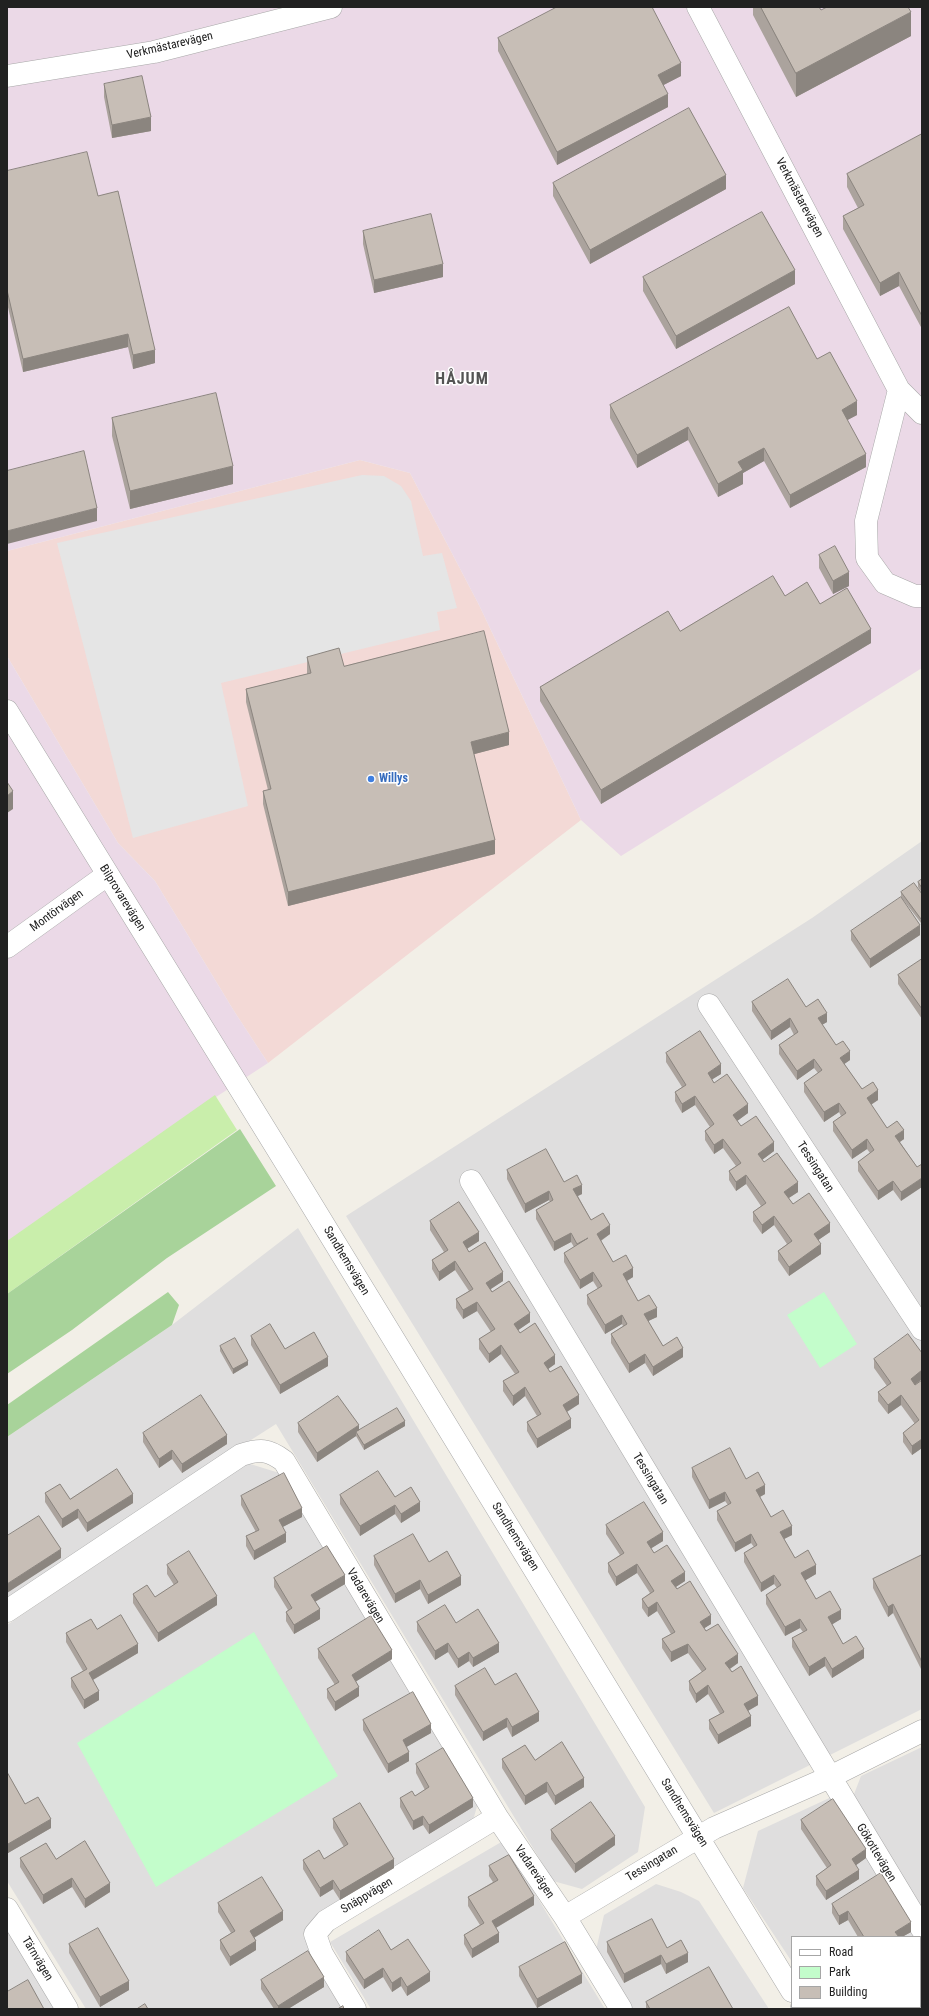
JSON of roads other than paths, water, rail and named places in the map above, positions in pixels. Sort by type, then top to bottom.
[{"type":"street","name":"Verkmästarevägen","points":[[7,76],[154,52],[331,7]]},
{"type":"street","name":"Verkmästarevägen","points":[[698,7],[899,390],[922,413]]},
{"type":"street","points":[[899,390],[866,521],[867,558],[885,583],[915,596],[922,596]]},
{"type":"street","name":"Bilprovarevägen","points":[[7,711],[237,1084]]},
{"type":"street","name":"Montörvägen","points":[[7,947],[108,875]]},
{"type":"street","name":"Tessingatan","points":[[709,1005],[922,1329]]},
{"type":"street","name":"Sandhemsvägen","points":[[237,1084],[791,1988]]},
{"type":"street","name":"Tessingatan","points":[[471,1181],[830,1777]]},
{"type":"street","name":"Vadarevägen","points":[[7,1611],[241,1455],[257,1450],[274,1454],[284,1460],[497,1817],[565,1917],[621,2009]]},
{"type":"street","name":"Tessingatan","points":[[565,1917],[698,1837],[739,1816],[830,1777],[922,1731]]},
{"type":"street","name":"Gökottevägen","points":[[830,1777],[922,1929]]},
{"type":"street","name":"Snäppvägen","points":[[355,2009],[322,1954],[315,1934],[326,1921],[497,1817]]},
{"type":"street","name":"Tärnvägen","points":[[7,1910],[67,2009]]},
{"type":"place","name":"Willys","points":[[371,779]]},
{"type":"district","name":"HÅJUM","points":[[462,380]]}]
